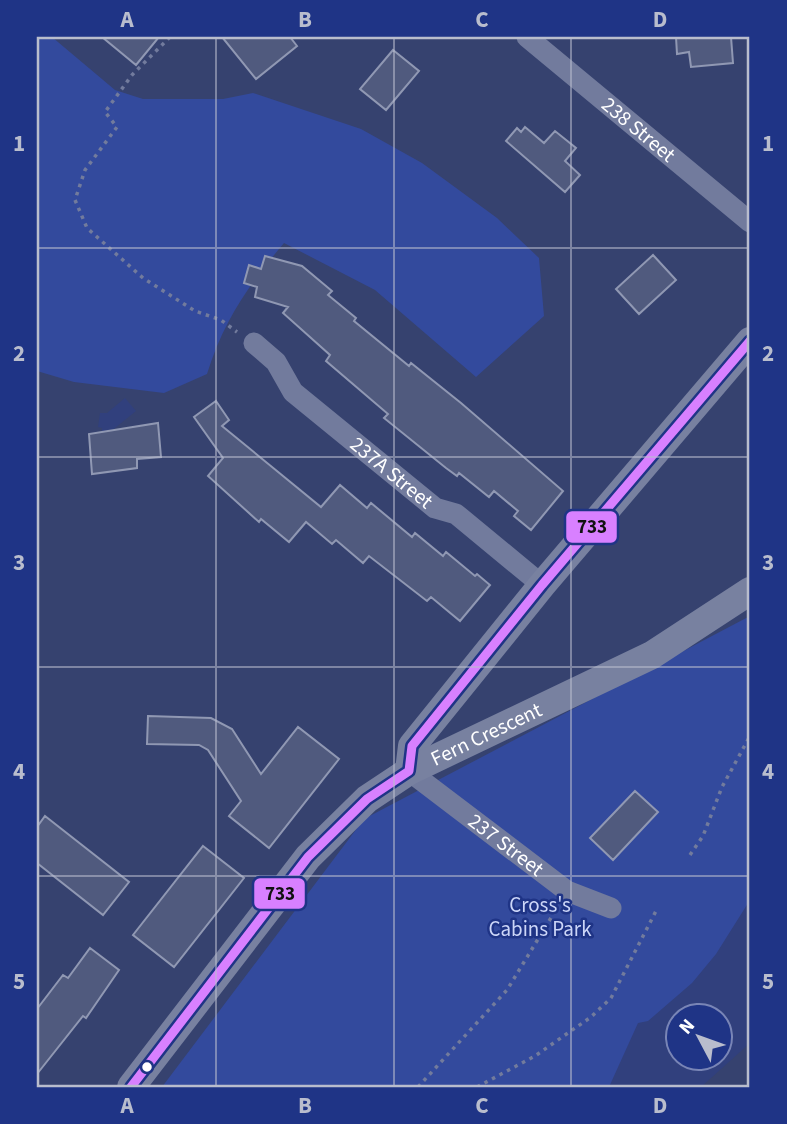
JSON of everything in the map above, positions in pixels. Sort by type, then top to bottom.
[{"type":"street","name":"238 Street","points":[[527,37],[750,222]]},
{"type":"street","points":[[409,771],[412,746],[542,586],[750,341]]},
{"type":"street","name":"237A Street","points":[[254,343],[276,362],[293,391],[435,508],[456,514],[542,586]]},
{"type":"street","name":"Fern Crescent","points":[[131,1087],[308,857],[367,799],[409,771],[652,655],[750,591]]},
{"type":"street","name":"237 Street","points":[[409,771],[566,891],[611,908]]},
{"type":"path","points":[[170,37],[132,75],[105,112],[117,127],[85,170],[75,200],[87,228],[142,278],[195,311],[221,320],[254,343]]},
{"type":"path","points":[[690,855],[703,836],[722,787],[750,736]]},
{"type":"path","points":[[418,1087],[507,990],[566,891]]},
{"type":"path","points":[[477,1087],[536,1056],[591,1017],[611,998],[656,911]]},
{"type":"green space","points":[[37,37],[52,37],[115,90],[143,99],[223,99],[253,93],[361,129],[422,163],[497,218],[539,258],[544,316],[476,377],[375,290],[284,243],[238,304],[221,337],[207,374],[164,393],[74,382],[37,371]]},
{"type":"green space","name":"Cross's Cabins Park","points":[[750,616],[750,947],[693,1002],[664,1002],[664,1041],[639,1087],[162,1087],[364,819]]},
{"type":"shaded area","points":[[125,398],[136,411],[110,432],[102,432],[102,428],[98,427],[100,413],[107,413]]},
{"type":"shaded area","points":[[750,900],[750,1043],[734,1057],[734,1002],[670,1002],[692,983],[716,954]]},
{"type":"shaded area","points":[[664,1007],[664,1072],[718,1072],[701,1087],[609,1087],[638,1023],[648,1021]]},
{"type":"building","points":[[102,37],[159,37],[136,65]]},
{"type":"building","points":[[222,37],[290,37],[297,46],[256,79]]},
{"type":"building","points":[[676,37],[731,37],[733,63],[691,67],[689,52],[677,54]]},
{"type":"building","points":[[393,50],[419,71],[386,110],[360,89]]},
{"type":"building","points":[[525,127],[544,143],[555,131],[576,148],[565,161],[580,175],[565,192],[506,141],[517,128],[521,132]]},
{"type":"building","points":[[653,255],[676,280],[639,314],[616,289]]},
{"type":"building","points":[[265,256],[302,266],[332,291],[328,295],[356,318],[354,321],[409,366],[411,363],[461,403],[563,491],[531,530],[514,516],[518,511],[494,491],[489,497],[459,473],[457,476],[384,418],[388,414],[326,361],[330,355],[283,313],[288,307],[255,297],[257,287],[244,283],[249,265],[261,269]]},
{"type":"building","points":[[216,401],[229,420],[222,426],[321,507],[340,485],[367,508],[371,503],[412,537],[415,533],[443,556],[446,552],[490,585],[460,621],[431,597],[427,601],[369,556],[363,563],[336,540],[332,544],[306,522],[289,542],[261,519],[259,522],[208,476],[223,458],[194,417]]},
{"type":"building","points":[[158,423],[161,457],[137,459],[137,468],[92,474],[89,434]]},
{"type":"building","points":[[148,716],[211,718],[232,729],[261,774],[298,727],[339,759],[269,848],[229,816],[241,801],[208,750],[199,745],[147,744]]},
{"type":"building","points":[[635,791],[658,812],[613,860],[590,838]]},
{"type":"building","points":[[45,816],[129,882],[103,915],[37,863],[37,827]]},
{"type":"building","points":[[203,846],[244,878],[174,967],[133,935]]},
{"type":"building","points":[[90,948],[119,970],[86,1018],[83,1016],[37,1074],[37,1009],[63,975],[68,978]]},
{"type":"transit line","name":"733","points":[[131,1087],[308,857],[367,799],[409,771],[412,746],[542,585],[750,341]]}]
